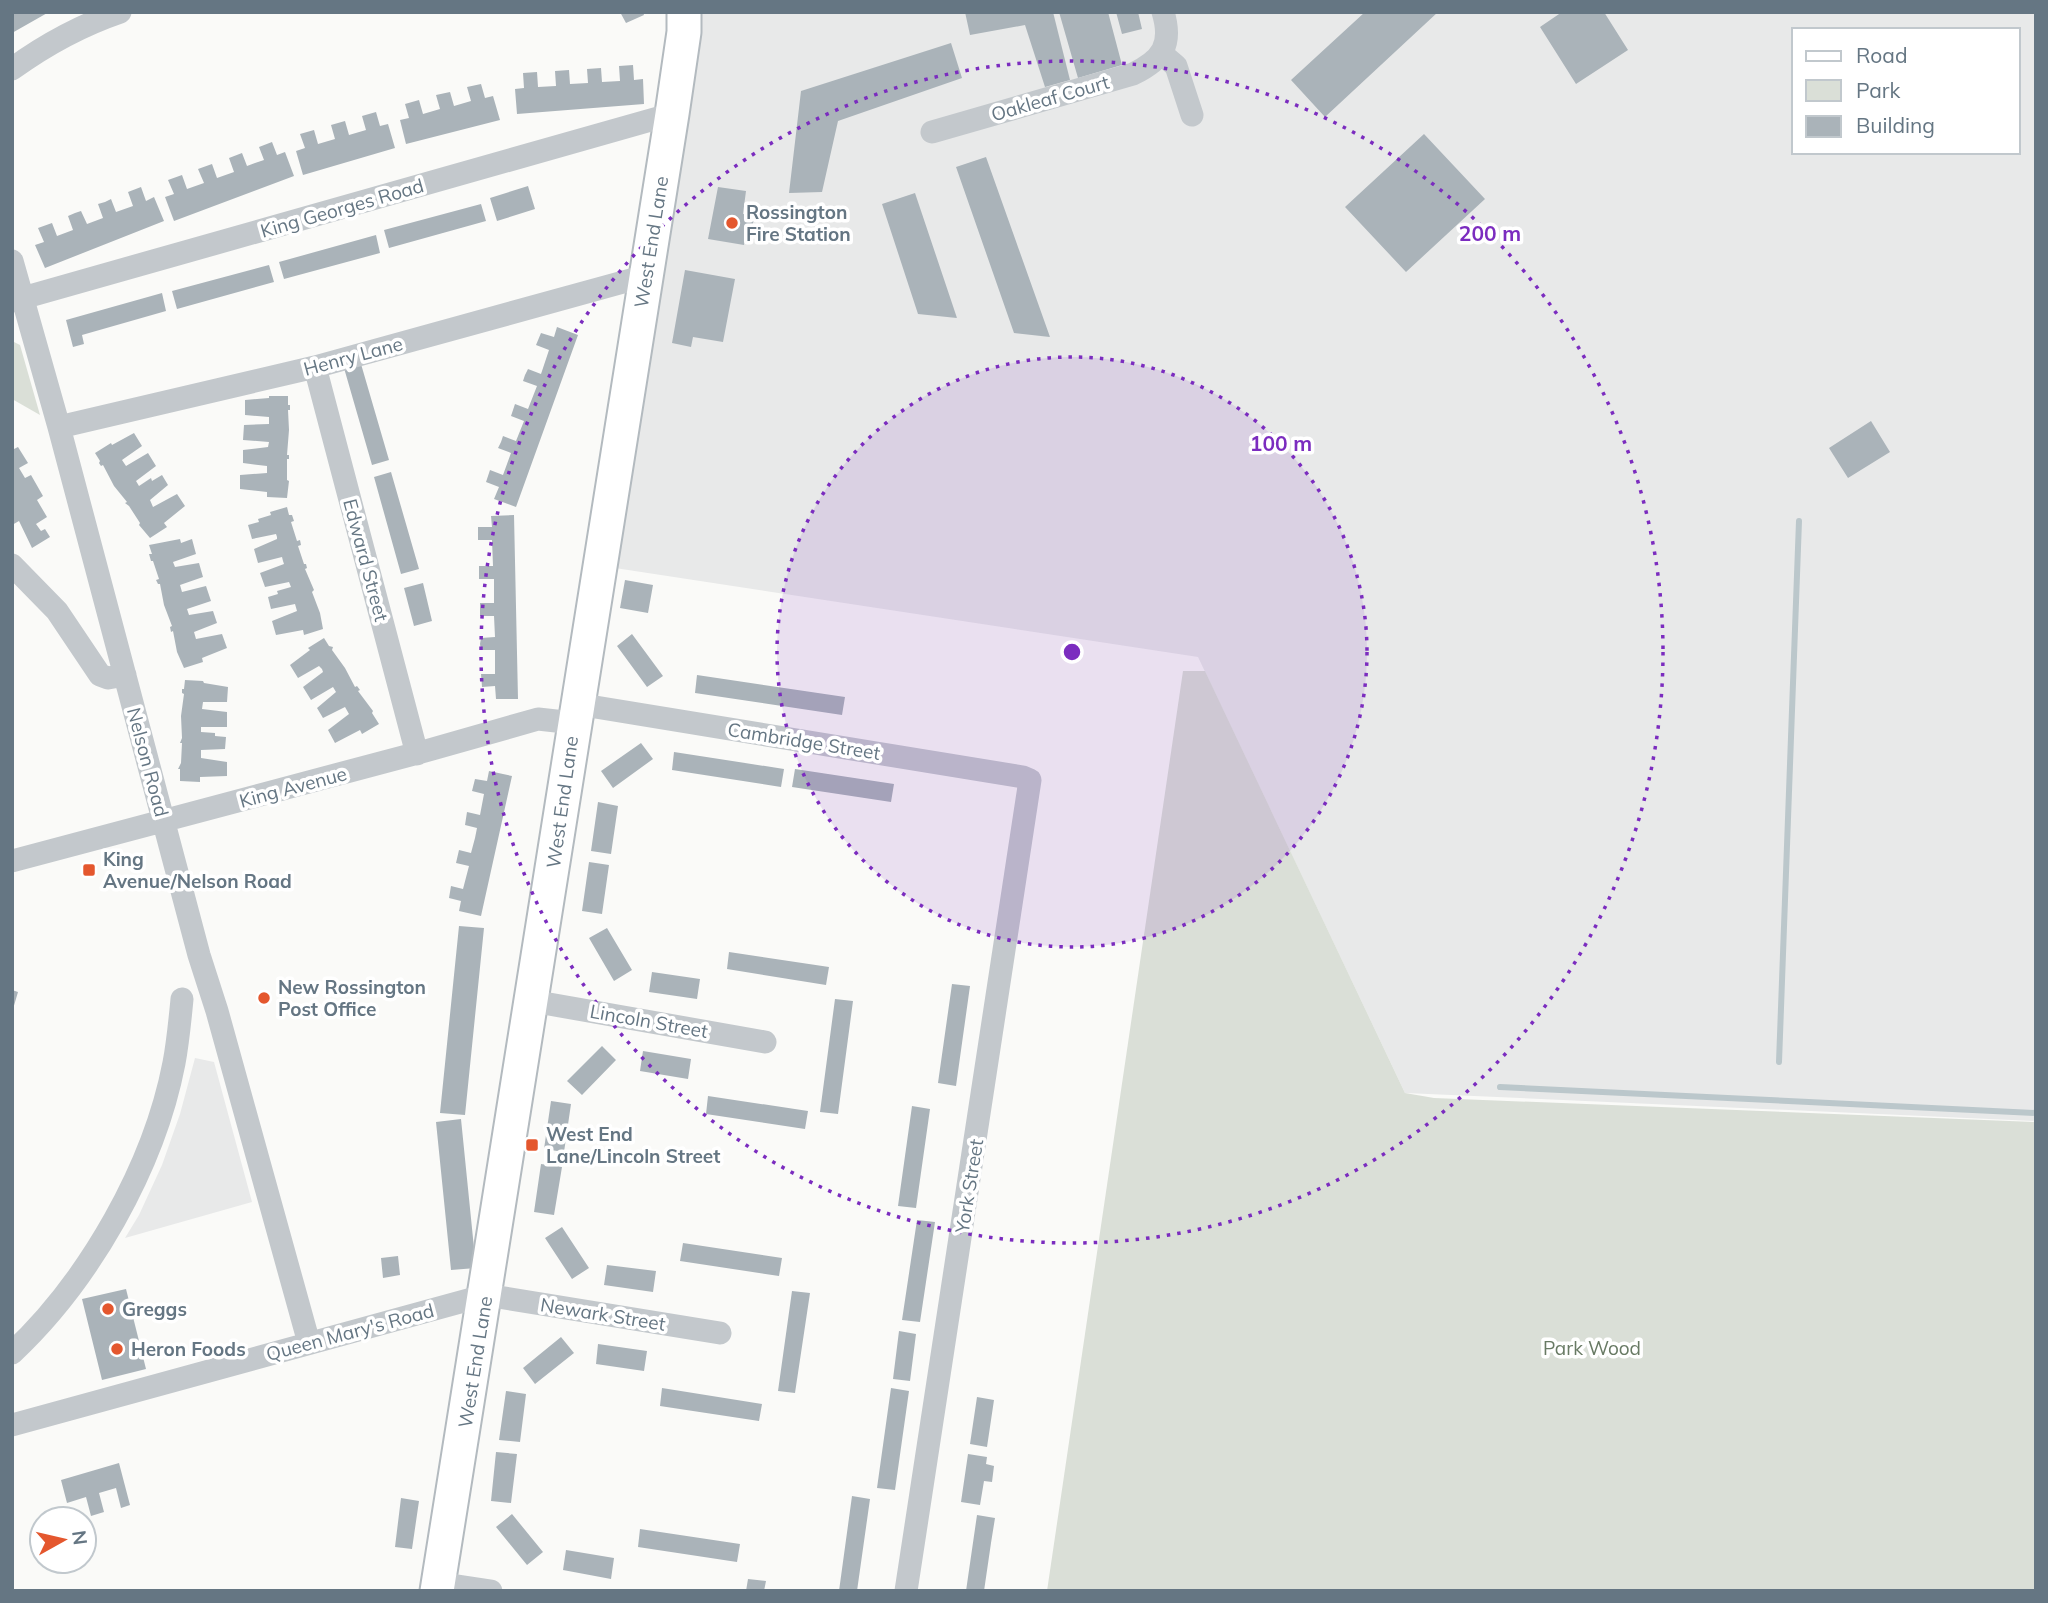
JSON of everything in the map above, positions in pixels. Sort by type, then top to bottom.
[{"type":"street","points":[[12,69],[36,52],[99,19],[120,12]]},
{"type":"street","name":"West End Lane","points":[[438,1587],[672,114],[684,32],[684,12]]},
{"type":"street","points":[[1163,12],[1167,25],[1163,54],[1176,66],[1192,115]]},
{"type":"street","name":"Oakleaf Court","points":[[932,132],[1133,74],[1151,66],[1163,54]]},
{"type":"street","name":"King Georges Road","points":[[17,300],[672,114]]},
{"type":"street","name":"Nelson Road","points":[[12,261],[17,300],[59,427],[199,955],[309,1343]]},
{"type":"street","name":"Henry Lane","points":[[59,427],[315,367],[645,276]]},
{"type":"street","name":"Edward Street","points":[[315,367],[417,754]]},
{"type":"street","points":[[12,565],[57,611],[100,675],[108,678],[125,675]]},
{"type":"street","name":"King Avenue","points":[[12,861],[417,754],[538,719],[575,714]]},
{"type":"street","name":"Cambridge Street","points":[[575,714],[1030,780]]},
{"type":"street","name":"York Street","points":[[906,1591],[1030,780]]},
{"type":"street","points":[[12,1353],[51,1312],[88,1264],[117,1215],[163,1108],[174,1062],[182,999]]},
{"type":"street","name":"Lincoln Street","points":[[532,1001],[765,1042]]},
{"type":"street","name":"Queen Mary's Road","points":[[12,1425],[486,1295]]},
{"type":"street","name":"Newark Street","points":[[486,1295],[720,1333]]},
{"type":"street","points":[[438,1587],[491,1591]]},
{"type":"shaded area","points":[[674,12],[2036,12],[2036,1121],[1405,1093],[1198,657],[615,568]]},
{"type":"shaded area","points":[[195,1058],[214,1062],[252,1202],[125,1238],[162,1165],[180,1114]]},
{"type":"green space","points":[[12,341],[20,345],[40,415],[12,399]]},
{"type":"green space","name":"Park Wood","points":[[1183,671],[1205,671],[1405,1093],[1434,1098],[2036,1122],[2036,1591],[1047,1591]]},
{"type":"building","points":[[12,12],[49,12],[12,33]]},
{"type":"building","points":[[620,12],[643,12],[644,15],[626,23]]},
{"type":"building","points":[[965,12],[1053,12],[1070,80],[1045,87],[1025,25],[970,35]]},
{"type":"building","points":[[1059,12],[1108,12],[1122,65],[1078,78]]},
{"type":"building","points":[[1116,12],[1138,12],[1142,29],[1122,34]]},
{"type":"building","points":[[1365,12],[1438,12],[1325,117],[1291,80]]},
{"type":"building","points":[[1562,12],[1604,12],[1628,50],[1576,84],[1540,27]]},
{"type":"building","points":[[951,43],[962,78],[838,121],[822,192],[789,193],[801,91]]},
{"type":"building","points":[[633,65],[634,80],[643,79],[644,104],[517,114],[515,89],[524,88],[523,73],[537,72],[538,87],[556,86],[555,71],[569,70],[570,84],[588,83],[587,69],[601,68],[602,82],[620,81],[619,66]]},
{"type":"building","points":[[481,84],[485,98],[493,96],[500,120],[406,144],[400,120],[409,118],[405,104],[419,100],[423,114],[440,109],[436,95],[450,92],[454,106],[471,101],[467,87]]},
{"type":"building","points":[[376,112],[380,126],[388,124],[395,148],[303,175],[296,151],[305,148],[300,134],[314,130],[318,144],[335,139],[331,125],[345,121],[349,135],[366,130],[362,116]]},
{"type":"building","points":[[1424,134],[1485,199],[1406,272],[1345,207]]},
{"type":"building","points":[[272,142],[277,155],[285,152],[294,176],[174,221],[165,197],[174,194],[168,180],[182,175],[187,189],[204,183],[198,169],[212,164],[217,178],[234,172],[229,158],[242,153],[247,166],[264,160],[259,147]]},
{"type":"building","points":[[986,157],[1050,337],[1014,333],[956,167]]},
{"type":"building","points":[[528,186],[535,209],[497,221],[490,198]]},
{"type":"building","points":[[141,187],[146,201],[154,197],[164,221],[45,268],[35,245],[44,242],[38,228],[52,223],[57,236],[73,230],[68,216],[81,211],[87,224],[103,218],[98,204],[111,199],[116,212],[133,206],[128,192]]},
{"type":"building","name":"Rossington Fire Station","points":[[718,187],[746,191],[743,214],[754,215],[752,232],[746,230],[744,245],[708,239]]},
{"type":"building","points":[[915,193],[957,318],[918,314],[882,204]]},
{"type":"building","points":[[481,204],[486,221],[389,248],[384,230]]},
{"type":"building","points":[[376,235],[380,253],[284,279],[279,262]]},
{"type":"building","points":[[269,265],[274,282],[177,309],[172,291]]},
{"type":"building","points":[[685,270],[735,279],[723,342],[693,337],[691,347],[672,343]]},
{"type":"building","points":[[162,293],[166,311],[82,335],[84,344],[73,347],[66,320]]},
{"type":"building","points":[[557,327],[578,335],[516,507],[494,499],[499,487],[486,482],[490,470],[503,475],[511,453],[498,448],[503,436],[516,441],[524,421],[511,416],[515,404],[528,409],[537,386],[523,381],[525,375],[528,369],[541,374],[549,350],[536,345],[541,333],[554,337]]},
{"type":"building","points":[[361,364],[389,460],[372,465],[344,368]]},
{"type":"building","points":[[288,396],[290,405],[287,498],[267,497],[267,492],[240,489],[240,475],[267,473],[267,466],[243,463],[243,450],[268,447],[269,442],[243,440],[244,425],[269,424],[269,417],[245,415],[245,400]]},
{"type":"building","points":[[1871,421],[1890,452],[1848,478],[1829,448]]},
{"type":"building","points":[[134,433],[142,446],[122,460],[126,466],[148,453],[156,466],[136,481],[139,486],[162,475],[168,485],[150,500],[153,507],[177,494],[185,506],[164,523],[167,527],[150,538],[139,525],[95,453]]},
{"type":"building","points":[[18,447],[28,463],[19,468],[25,478],[31,475],[43,496],[37,500],[47,517],[36,524],[41,531],[45,529],[50,537],[32,548],[19,521],[12,525],[12,450]]},
{"type":"building","points":[[391,472],[419,569],[401,574],[374,477]]},
{"type":"building","points":[[287,507],[294,521],[291,522],[297,541],[300,540],[301,545],[298,546],[314,590],[312,592],[323,629],[304,635],[303,630],[276,635],[272,621],[297,611],[295,604],[271,609],[268,597],[291,587],[289,582],[265,587],[260,573],[284,564],[282,557],[258,563],[254,549],[277,537],[276,534],[252,539],[248,525],[271,515],[270,512]]},
{"type":"building","points":[[514,515],[518,699],[496,699],[495,686],[482,687],[481,674],[495,674],[495,650],[481,650],[480,644],[481,638],[495,637],[494,616],[480,616],[480,603],[494,603],[494,579],[479,579],[479,566],[493,566],[492,540],[478,540],[478,527],[492,527],[491,516]]},
{"type":"building","points":[[180,539],[181,543],[192,539],[196,554],[173,562],[175,567],[199,563],[203,577],[180,585],[182,592],[206,586],[211,601],[187,609],[189,615],[213,611],[217,623],[194,632],[196,639],[222,634],[227,648],[202,658],[203,662],[184,668],[177,652],[173,631],[171,632],[172,626],[160,584],[156,580],[159,579],[149,554],[152,554],[149,545]]},
{"type":"building","points":[[625,580],[653,585],[648,613],[620,608]]},
{"type":"building","points":[[423,583],[432,621],[414,626],[404,588]]},
{"type":"building","points":[[632,634],[663,676],[647,687],[617,646]]},
{"type":"building","points":[[324,638],[329,646],[333,647],[332,650],[355,687],[360,690],[358,691],[379,724],[362,734],[360,730],[335,743],[328,730],[349,714],[345,707],[323,718],[317,708],[336,692],[333,687],[311,700],[303,687],[323,672],[322,669],[319,666],[298,678],[290,665],[310,650],[308,648]]},
{"type":"building","points":[[697,675],[845,697],[842,715],[695,693]]},
{"type":"building","points":[[185,680],[228,687],[227,702],[203,702],[202,709],[227,712],[227,727],[201,727],[201,732],[226,737],[225,749],[201,750],[201,758],[227,762],[227,776],[200,777],[200,782],[180,781],[178,769],[181,763],[182,689]]},
{"type":"building","points":[[641,743],[653,759],[613,788],[601,771]]},
{"type":"building","points":[[674,752],[784,769],[781,787],[672,770]]},
{"type":"building","points":[[795,769],[894,784],[891,802],[792,787]]},
{"type":"building","points":[[489,771],[512,776],[481,916],[459,911],[461,901],[449,898],[451,886],[463,889],[469,866],[456,863],[459,850],[471,853],[475,838],[477,828],[465,825],[467,812],[480,815],[484,794],[472,791],[475,779],[487,781]]},
{"type":"building","points":[[598,802],[618,806],[611,854],[591,851]]},
{"type":"building","points":[[589,862],[609,865],[602,914],[582,911]]},
{"type":"building","points":[[459,926],[484,928],[465,1115],[440,1113]]},
{"type":"building","points":[[607,928],[632,970],[614,981],[589,938]]},
{"type":"building","points":[[729,952],[829,967],[826,985],[727,969]]},
{"type":"building","points":[[652,972],[700,979],[697,999],[649,992]]},
{"type":"building","points":[[952,984],[970,986],[956,1086],[938,1083]]},
{"type":"building","points":[[12,990],[18,992],[13,1009],[12,1009]]},
{"type":"building","points":[[835,999],[853,1001],[838,1114],[820,1112]]},
{"type":"building","points":[[602,1046],[616,1060],[582,1095],[567,1081]]},
{"type":"building","points":[[643,1051],[691,1059],[688,1079],[640,1071]]},
{"type":"building","points":[[708,1096],[808,1111],[805,1129],[706,1114]]},
{"type":"building","points":[[551,1101],[571,1104],[564,1152],[544,1149]]},
{"type":"building","points":[[912,1106],[930,1109],[916,1208],[898,1206]]},
{"type":"building","points":[[461,1119],[476,1268],[451,1270],[436,1122]]},
{"type":"building","points":[[541,1164],[562,1167],[554,1215],[534,1212]]},
{"type":"building","points":[[917,1220],[935,1222],[920,1322],[902,1320]]},
{"type":"building","points":[[562,1227],[589,1268],[572,1279],[545,1238]]},
{"type":"building","points":[[683,1243],[782,1258],[779,1276],[680,1261]]},
{"type":"building","points":[[398,1256],[400,1275],[383,1278],[381,1258]]},
{"type":"building","points":[[607,1265],[656,1271],[653,1292],[604,1285]]},
{"type":"building","name":"Heron Foods","points":[[126,1289],[146,1369],[102,1380],[82,1299]]},
{"type":"building","points":[[792,1291],[810,1293],[795,1393],[778,1391]]},
{"type":"building","points":[[899,1331],[916,1334],[910,1381],[893,1379]]},
{"type":"building","points":[[561,1337],[574,1353],[535,1384],[523,1368]]},
{"type":"building","points":[[598,1344],[647,1351],[644,1371],[596,1364]]},
{"type":"building","points":[[662,1388],[762,1404],[759,1421],[660,1406]]},
{"type":"building","points":[[891,1388],[909,1391],[895,1490],[877,1488]]},
{"type":"building","points":[[506,1391],[526,1394],[520,1442],[499,1440]]},
{"type":"building","points":[[977,1397],[994,1400],[987,1447],[970,1444]]},
{"type":"building","points":[[496,1452],[517,1454],[511,1503],[491,1501]]},
{"type":"building","points":[[968,1454],[987,1457],[986,1464],[994,1466],[992,1482],[984,1481],[980,1505],[961,1502]]},
{"type":"building","points":[[119,1463],[130,1505],[121,1508],[116,1488],[99,1493],[104,1512],[98,1514],[98,1505],[88,1505],[86,1497],[67,1503],[61,1480]]},
{"type":"building","points":[[852,1496],[870,1499],[857,1591],[839,1591]]},
{"type":"building","points":[[401,1498],[419,1501],[412,1549],[395,1547]]},
{"type":"building","points":[[512,1514],[543,1552],[527,1565],[496,1527]]},
{"type":"building","points":[[977,1515],[995,1518],[984,1591],[966,1591]]},
{"type":"building","points":[[640,1529],[740,1544],[737,1562],[638,1547]]},
{"type":"building","points":[[566,1550],[614,1558],[611,1579],[563,1570]]},
{"type":"building","points":[[748,1579],[766,1581],[764,1591],[746,1591]]},
{"type":"waterway","points":[[1779,1062],[1799,521]]},
{"type":"waterway","points":[[1500,1087],[2036,1113]]},
{"type":"place","name":"Rossington Fire Station","points":[[732,223]]},
{"type":"place","name":"King Avenue/Nelson Road","points":[[89,870]]},
{"type":"place","name":"New Rossington Post Office","points":[[264,998]]},
{"type":"place","name":"West End Lane/Lincoln Street","points":[[532,1145]]},
{"type":"place","name":"Greggs","points":[[108,1309]]},
{"type":"place","name":"Heron Foods","points":[[117,1349]]}]
